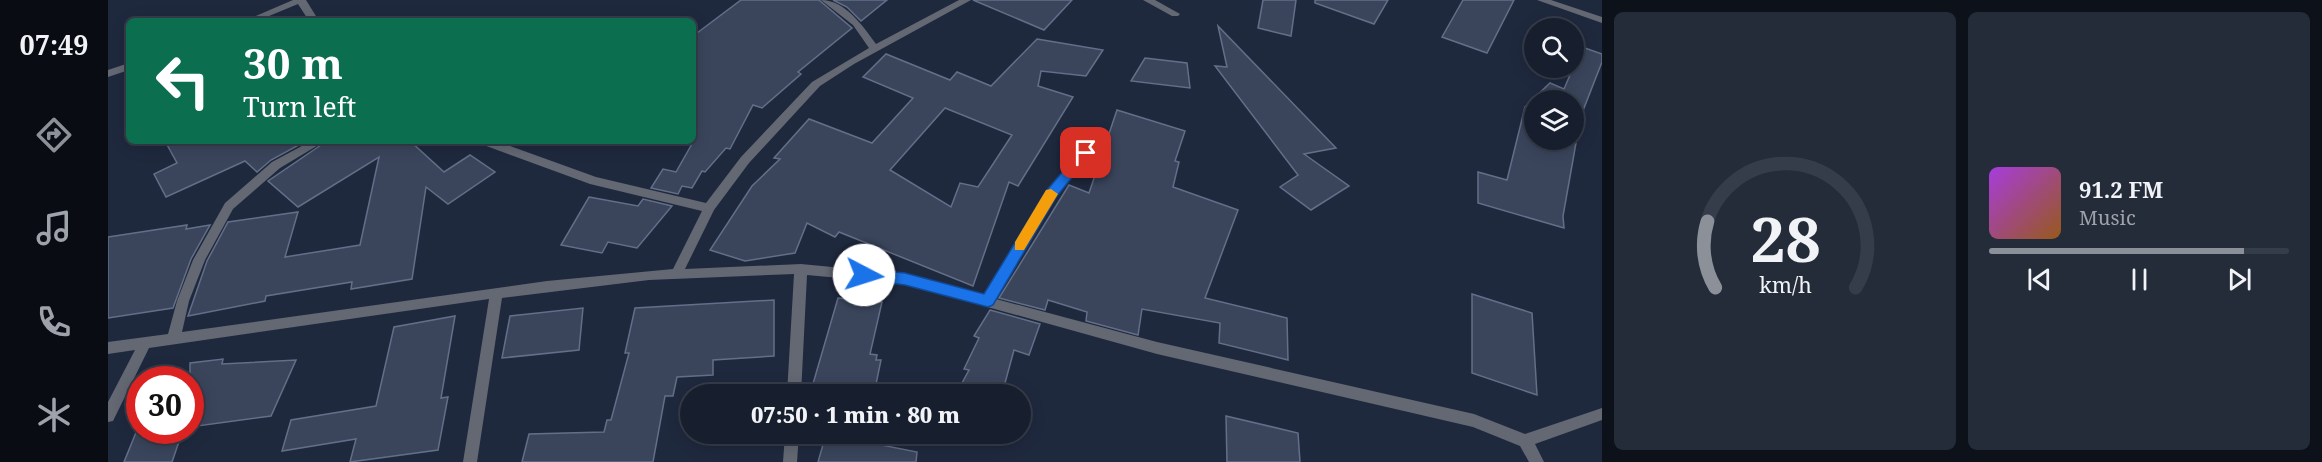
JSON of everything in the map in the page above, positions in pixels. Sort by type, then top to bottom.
[{"type":"street","points":[[256,18],[300,0],[312,18]]},
{"type":"street","points":[[826,0],[856,23],[875,50]]},
{"type":"street","points":[[677,273],[709,208],[745,160],[816,84],[966,0]]},
{"type":"street","points":[[1148,0],[1176,14]]},
{"type":"street","points":[[1542,0],[1602,20]]},
{"type":"street","points":[[108,74],[126,67]]},
{"type":"street","points":[[173,340],[183,301],[199,260],[229,206],[276,165],[314,144]]},
{"type":"street","points":[[493,144],[594,181],[709,208]]},
{"type":"street","points":[[988,301],[1051,193],[1086,153]]},
{"type":"street","points":[[795,384],[801,269]]},
{"type":"street","points":[[108,348],[496,294],[677,273],[801,269],[905,279],[1157,348],[1474,421],[1525,441],[1537,462]]},
{"type":"street","points":[[470,462],[496,294]]},
{"type":"street","points":[[108,416],[145,344]]},
{"type":"street","points":[[1525,441],[1602,414]]},
{"type":"street","points":[[790,462],[791,444]]},
{"type":"building","points":[[741,0],[819,0],[852,28],[798,72],[801,74],[762,108],[753,105],[730,149],[726,148],[705,172],[702,171],[692,188],[682,186],[678,194],[651,188],[663,169],[676,172],[692,144],[696,144],[696,34]]},
{"type":"building","points":[[833,0],[887,0],[861,21],[847,7]]},
{"type":"building","points":[[973,0],[1072,0],[1044,30]]},
{"type":"building","points":[[1263,0],[1296,0],[1291,36],[1258,28]]},
{"type":"building","points":[[1315,0],[1388,0],[1374,24],[1315,3]]},
{"type":"building","points":[[1463,0],[1514,0],[1487,53],[1442,37]]},
{"type":"building","points":[[1218,26],[1336,148],[1304,154],[1349,186],[1311,210],[1280,187],[1298,175],[1215,66],[1227,67]]},
{"type":"building","points":[[1037,39],[1103,50],[1086,76],[1041,71],[1038,86],[1073,97],[1018,186],[1009,182],[973,286],[839,232],[835,237],[807,223],[795,253],[745,261],[710,250],[752,186],[780,159],[774,158],[809,119],[872,143],[913,98],[863,77],[886,54],[950,80],[957,72],[991,86]],"holes":[[[945,108],[1012,135],[978,187],[960,183],[951,207],[890,170]]]},
{"type":"building","points":[[1584,48],[1602,54],[1602,62],[1584,108],[1584,90],[1543,90],[1550,83],[1564,89],[1569,78],[1584,78]]},
{"type":"building","points":[[1145,58],[1187,63],[1190,88],[1131,81]]},
{"type":"building","points":[[1117,110],[1185,131],[1175,161],[1179,162],[1173,187],[1238,210],[1205,298],[1287,318],[1288,360],[1219,343],[1220,323],[1142,309],[1138,335],[1086,321],[1087,312],[1048,300],[1045,310],[999,298],[1069,185],[1089,193]]},
{"type":"building","points":[[1524,111],[1524,150],[1575,150],[1563,216],[1564,228],[1478,203],[1478,172],[1507,180]]},
{"type":"building","points":[[167,144],[300,144],[271,160],[257,172],[245,161],[166,197],[154,174],[177,163]]},
{"type":"building","points":[[323,144],[413,144],[444,172],[470,155],[495,172],[448,204],[426,187],[412,279],[351,289],[352,282],[266,296],[265,301],[188,316],[207,261],[228,222],[298,212],[285,257],[360,245],[379,157],[298,207],[268,181]]},
{"type":"building","points":[[589,197],[638,206],[643,199],[672,206],[637,248],[608,242],[602,253],[561,245]]},
{"type":"building","points":[[187,225],[186,229],[210,225],[191,259],[173,308],[108,318],[108,237]]},
{"type":"building","points":[[1472,294],[1532,313],[1537,395],[1472,373]]},
{"type":"building","points":[[838,298],[882,302],[870,354],[877,355],[876,360],[881,360],[876,384],[813,384]]},
{"type":"building","points":[[774,300],[774,356],[713,360],[713,375],[677,377],[673,396],[665,396],[653,462],[522,462],[529,434],[604,432],[607,420],[611,420],[629,353],[625,353],[635,308]]},
{"type":"building","points":[[583,308],[579,350],[502,358],[510,316]]},
{"type":"building","points":[[990,310],[1040,324],[1029,355],[1014,350],[1005,384],[961,384],[969,370],[964,369],[979,338],[974,336]]},
{"type":"building","points":[[455,316],[441,398],[448,397],[438,450],[350,462],[356,439],[282,451],[291,420],[376,406],[394,327]]},
{"type":"building","points":[[223,359],[222,364],[296,360],[271,416],[204,425],[204,366],[190,366],[190,363]]},
{"type":"building","points":[[1226,416],[1298,433],[1300,462],[1227,462]]},
{"type":"building","points":[[131,444],[178,444],[172,462],[124,462]]},
{"type":"building","points":[[823,444],[877,444],[917,452],[916,462],[818,462]]},
{"type":"slow traffic","points":[[1019,246],[1051,194]]},
{"type":"route","points":[[864,275],[905,279],[988,301],[1051,193],[1086,153]]}]
